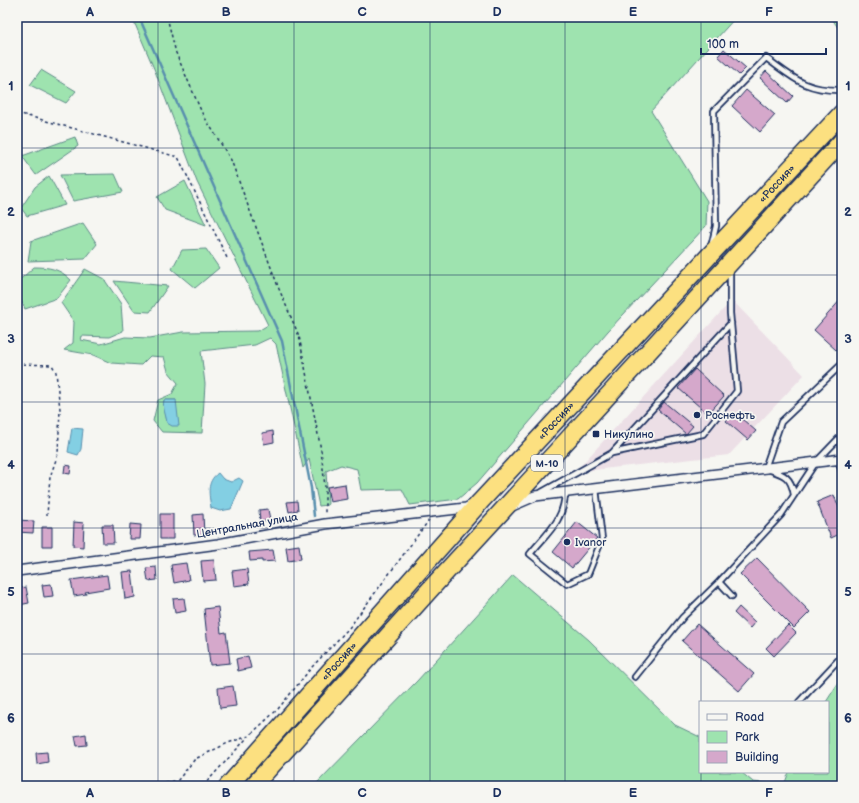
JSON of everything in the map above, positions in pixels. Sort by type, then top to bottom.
[{"type":"highway","name":"«Россия»","points":[[228,786],[480,502],[842,113]]},
{"type":"highway","name":"«Россия»","points":[[253,786],[434,584],[504,510],[842,141]]},
{"type":"street","points":[[504,510],[536,496],[840,459]]},
{"type":"street","name":"Центральная улица","points":[[17,571],[218,544],[325,524],[466,508],[480,502]]},
{"type":"lane","points":[[706,260],[714,238],[716,226],[714,111],[766,58],[805,86],[826,90],[842,90]]},
{"type":"lane","points":[[536,496],[612,453],[703,434],[737,391],[731,323],[730,263]]},
{"type":"lane","points":[[612,453],[731,323]]},
{"type":"lane","points":[[794,495],[792,486],[786,476],[765,468],[781,422],[842,364]]},
{"type":"lane","points":[[635,678],[683,617],[719,582],[781,515],[816,462],[842,436]]},
{"type":"lane","points":[[840,459],[842,472]]},
{"type":"lane","points":[[565,493],[564,507],[560,519],[530,554],[567,584],[588,574],[602,539],[596,489]]},
{"type":"lane","points":[[719,582],[732,596]]},
{"type":"lane","points":[[800,701],[842,656]]},
{"type":"path","points":[[167,17],[176,53],[202,113],[231,160],[279,289],[299,336],[321,450],[325,487],[325,524]]},
{"type":"path","points":[[17,113],[178,156],[227,258]]},
{"type":"path","points":[[17,364],[52,365],[56,372],[60,409],[58,454],[50,478],[47,515]]},
{"type":"path","points":[[203,786],[249,736],[278,708],[312,667],[349,628],[436,511]]},
{"type":"path","points":[[154,786],[178,780],[195,759],[228,743],[249,736]]},
{"type":"shaded area","name":"Роснефть","points":[[732,300],[804,375],[729,455],[575,472]]},
{"type":"green space","points":[[132,17],[736,17],[651,111],[707,201],[706,226],[608,331],[477,483],[458,499],[410,505],[402,489],[361,490],[357,469],[341,465],[326,471],[328,505],[319,506],[309,459],[303,468],[276,344],[270,338],[255,345],[201,351],[205,384],[202,433],[162,432],[153,421],[158,400],[172,394],[178,383],[168,371],[164,357],[150,356],[141,365],[111,363],[93,355],[64,350],[73,343],[74,322],[61,303],[85,269],[104,279],[121,304],[123,331],[109,337],[82,336],[81,340],[101,344],[125,337],[150,338],[183,332],[258,331],[268,325],[197,182],[155,71]],"holes":[[[164,400],[176,400],[167,423]]]},
{"type":"green space","points":[[831,17],[842,17],[842,34]]},
{"type":"green space","points":[[41,70],[76,91],[66,103],[30,85]]},
{"type":"green space","points":[[75,137],[78,146],[36,175],[22,156]]},
{"type":"green space","points":[[115,174],[123,192],[73,201],[60,175]]},
{"type":"green space","points":[[49,176],[65,205],[27,216],[21,208],[35,187]]},
{"type":"green space","points":[[185,181],[206,225],[165,210],[157,197]]},
{"type":"green space","points":[[83,223],[97,244],[85,259],[28,261],[31,241]]},
{"type":"green space","points":[[206,249],[219,268],[195,288],[172,269],[182,250]]},
{"type":"green space","points":[[34,267],[54,269],[63,273],[71,280],[57,298],[25,309],[20,298],[17,298],[17,278],[22,278]]},
{"type":"green space","points":[[114,281],[168,286],[150,312],[134,311]]},
{"type":"green space","points":[[513,575],[589,640],[675,725],[699,737],[699,773],[742,773],[753,782],[784,785],[789,773],[829,773],[829,701],[827,701],[842,677],[842,786],[314,786],[417,681]]},
{"type":"water","points":[[164,400],[176,400],[179,426],[172,426],[167,423]]},
{"type":"water","points":[[72,428],[83,429],[81,449],[78,455],[68,452]]},
{"type":"water","points":[[218,473],[223,479],[231,482],[239,478],[243,481],[231,509],[220,511],[211,508],[209,493],[210,484]]},
{"type":"building","points":[[724,49],[746,68],[739,75],[718,56]]},
{"type":"building","points":[[766,71],[793,96],[787,103],[760,78]]},
{"type":"building","points":[[746,90],[775,115],[760,132],[732,106]]},
{"type":"building","points":[[842,298],[842,344],[836,350],[814,330]]},
{"type":"building","points":[[695,369],[724,396],[708,414],[678,388]]},
{"type":"building","points":[[664,402],[693,426],[686,434],[658,410]]},
{"type":"building","points":[[734,412],[756,431],[748,440],[726,421]]},
{"type":"building","points":[[273,431],[274,442],[264,444],[262,433]]},
{"type":"building","points":[[65,465],[71,466],[70,474],[64,473]]},
{"type":"building","points":[[345,484],[347,499],[330,502],[327,487]]},
{"type":"building","points":[[834,495],[842,515],[842,533],[831,538],[817,502]]},
{"type":"building","points":[[297,501],[298,510],[289,512],[287,502]]},
{"type":"building","points":[[268,509],[270,520],[260,522],[259,510]]},
{"type":"building","points":[[160,514],[173,514],[173,539],[160,539]]},
{"type":"building","points":[[203,514],[204,535],[194,535],[193,515]]},
{"type":"building","points":[[17,520],[34,521],[33,533],[17,532]]},
{"type":"building","points":[[74,522],[84,523],[83,547],[73,546]]},
{"type":"building","points":[[577,522],[597,538],[572,568],[553,552]]},
{"type":"building","points":[[130,524],[141,525],[140,539],[129,539]]},
{"type":"building","points":[[102,525],[113,525],[114,543],[103,543]]},
{"type":"building","points":[[42,527],[52,527],[52,546],[42,546]]},
{"type":"building","points":[[299,545],[301,559],[288,561],[286,547]]},
{"type":"building","points":[[273,550],[275,561],[250,561],[249,552]]},
{"type":"building","points":[[757,558],[810,612],[794,628],[740,574]]},
{"type":"building","points":[[214,560],[216,580],[203,581],[201,561]]},
{"type":"building","points":[[186,563],[189,580],[174,583],[171,565]]},
{"type":"building","points":[[156,567],[157,580],[148,581],[146,568]]},
{"type":"building","points":[[247,569],[249,584],[234,586],[232,571]]},
{"type":"building","points":[[132,571],[135,597],[125,599],[122,572]]},
{"type":"building","points":[[107,575],[109,588],[85,592],[86,594],[74,596],[71,580]]},
{"type":"building","points":[[51,584],[53,596],[44,597],[42,585]]},
{"type":"building","points":[[26,587],[29,603],[19,605],[17,589]]},
{"type":"building","points":[[184,598],[186,611],[175,613],[173,599]]},
{"type":"building","points":[[218,607],[221,633],[226,632],[230,663],[210,665],[204,609]]},
{"type":"building","points":[[739,607],[755,622],[750,628],[734,613]]},
{"type":"building","points":[[697,624],[754,674],[739,691],[682,641]]},
{"type":"building","points":[[788,625],[796,633],[774,656],[766,648]]},
{"type":"building","points":[[248,656],[251,668],[238,671],[236,659]]},
{"type":"building","points":[[233,686],[236,706],[220,708],[218,688]]},
{"type":"building","points":[[86,734],[87,745],[77,746],[75,736]]},
{"type":"building","points":[[47,752],[48,762],[37,764],[36,753]]},
{"type":"waterway","points":[[139,17],[282,341],[311,488],[314,516]]},
{"type":"place","name":"Роснефть","points":[[697,415]]},
{"type":"place","name":"Никулино","points":[[596,434]]},
{"type":"place","name":"Ivanor","points":[[567,542]]}]
